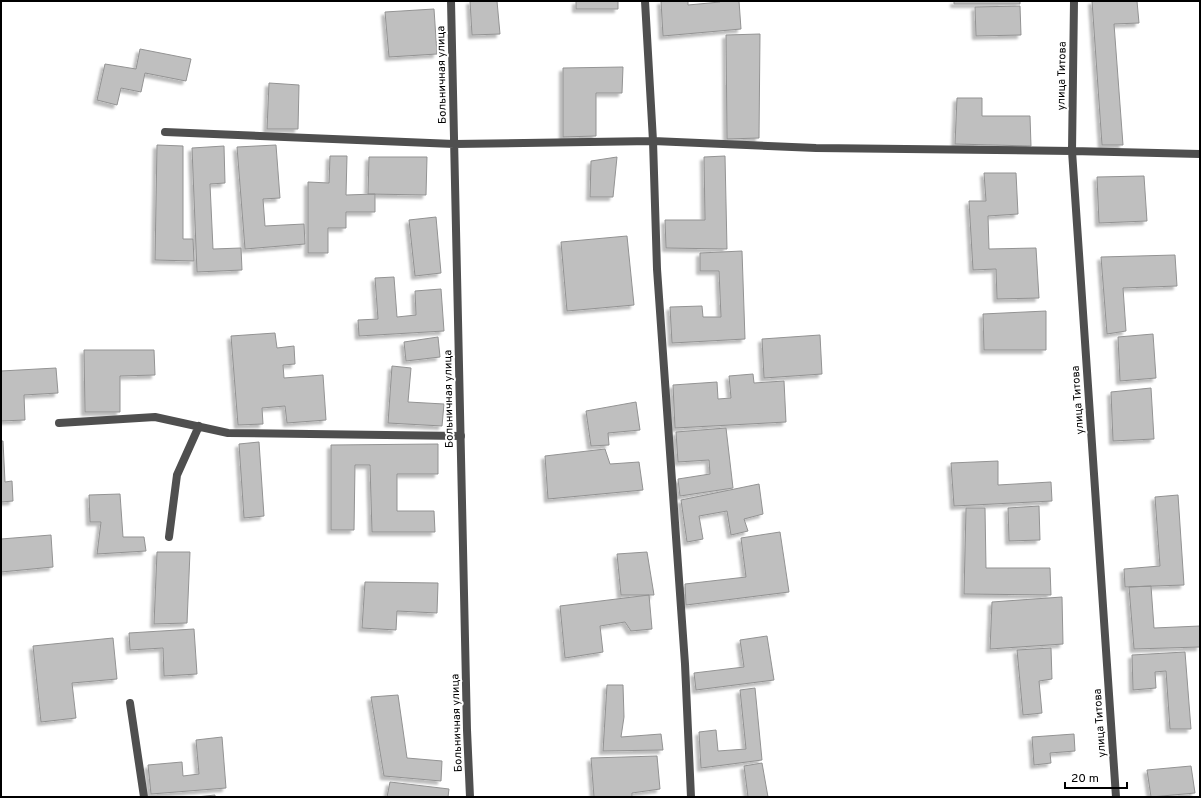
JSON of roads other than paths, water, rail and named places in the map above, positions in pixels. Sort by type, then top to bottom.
[{"type":"street","name":"Больничная улица","points":[[451,1],[467,730],[470,797]]},
{"type":"street","points":[[645,1],[653,141],[657,269],[684,664],[691,797]]},
{"type":"street","name":"улица Титова","points":[[1074,1],[1072,151],[1116,797]]},
{"type":"street","points":[[166,132],[454,144],[653,141],[816,148],[1200,154]]},
{"type":"street","points":[[59,423],[155,418],[228,433],[461,436]]},
{"type":"street","points":[[169,537],[177,475],[199,426]]},
{"type":"street","points":[[130,703],[144,797]]}]
